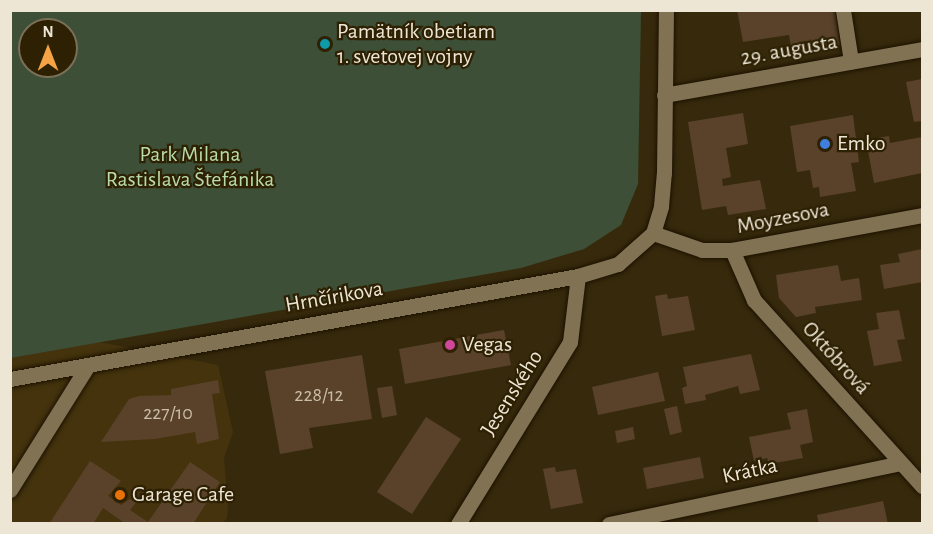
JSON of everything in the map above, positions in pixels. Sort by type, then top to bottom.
[{"type":"street","points":[[653,234],[661,206],[664,173],[666,10]]},
{"type":"street","points":[[843,10],[851,61]]},
{"type":"street","name":"29. augusta","points":[[664,95],[922,49]]},
{"type":"street","name":"Moyzesova","points":[[653,234],[702,250],[732,250],[922,216]]},
{"type":"street","name":"Hrnčírikova","points":[[10,379],[578,276],[618,264],[653,234]]},
{"type":"street","name":"Októbrová","points":[[732,250],[754,300],[922,486]]},
{"type":"street","name":"Jesenského","points":[[458,524],[570,342],[578,276]]},
{"type":"street","points":[[10,490],[88,365]]},
{"type":"street","name":"Krátka","points":[[609,524],[900,463]]},
{"type":"shaded area","points":[[99,342],[218,365],[233,432],[224,458],[228,506],[227,518],[223,523],[11,524],[11,358]]},
{"type":"green space","name":"Park Milana Rastislava Štefánika","points":[[11,10],[641,11],[638,184],[621,225],[584,249],[521,268],[11,358]]},
{"type":"building","points":[[737,10],[835,10],[840,45],[803,51],[802,45],[791,47],[789,35],[743,42]]},
{"type":"building","points":[[922,79],[922,121],[914,122],[906,82]]},
{"type":"building","points":[[743,113],[748,144],[726,148],[731,177],[722,179],[723,186],[760,180],[766,209],[728,215],[726,206],[702,210],[688,122]]},
{"type":"building","name":"Emko","points":[[853,115],[859,162],[851,163],[856,191],[820,197],[819,187],[813,188],[810,170],[797,172],[790,126]]},
{"type":"building","points":[[889,136],[890,143],[922,137],[922,173],[874,183],[866,140]]},
{"type":"building","points":[[922,249],[922,282],[884,289],[880,265],[900,262],[898,254]]},
{"type":"building","points":[[838,265],[841,281],[859,278],[862,300],[815,307],[816,313],[796,317],[779,298],[776,275]]},
{"type":"building","points":[[667,294],[668,299],[688,296],[695,330],[662,336],[655,296]]},
{"type":"building","points":[[899,310],[905,339],[897,340],[902,361],[874,366],[867,331],[879,329],[876,313]]},
{"type":"building","points":[[504,330],[511,365],[405,384],[399,349]]},
{"type":"building","points":[[751,354],[760,390],[740,394],[738,386],[705,395],[706,400],[685,404],[682,388],[687,386],[683,367]]},
{"type":"building","points":[[362,355],[372,419],[309,428],[313,448],[280,454],[265,371]]},
{"type":"building","points":[[658,372],[665,401],[598,415],[592,387]]},
{"type":"building","points":[[218,380],[220,393],[212,394],[219,439],[197,444],[195,432],[155,439],[101,442],[129,399],[139,396],[171,395],[171,389]]},
{"type":"building","points":[[392,386],[397,415],[382,418],[377,388]]},
{"type":"building","points":[[677,406],[682,432],[670,435],[664,409]]},
{"type":"building","points":[[807,409],[813,442],[800,445],[803,458],[769,464],[767,458],[754,461],[749,437],[791,429],[787,413]]},
{"type":"building","points":[[426,417],[461,439],[412,514],[377,492]]},
{"type":"building","points":[[633,427],[635,439],[617,443],[615,431]]},
{"type":"building","points":[[700,457],[704,478],[647,489],[643,468]]},
{"type":"building","points":[[90,461],[121,481],[108,496],[121,505],[130,499],[136,503],[130,510],[148,522],[190,462],[220,482],[193,524],[126,524],[103,508],[93,524],[49,524]]},
{"type":"building","points":[[555,467],[556,472],[576,469],[583,503],[551,509],[543,469]]},
{"type":"building","points":[[883,501],[888,524],[819,524],[817,515]]},
{"type":"place","name":"Pamätník obetiam 1. svetovej vojny","points":[[325,44]]},
{"type":"place","name":"Emko","points":[[825,144]]},
{"type":"place","name":"Vegas","points":[[450,345]]},
{"type":"place","name":"Garage Cafe","points":[[120,495]]}]
